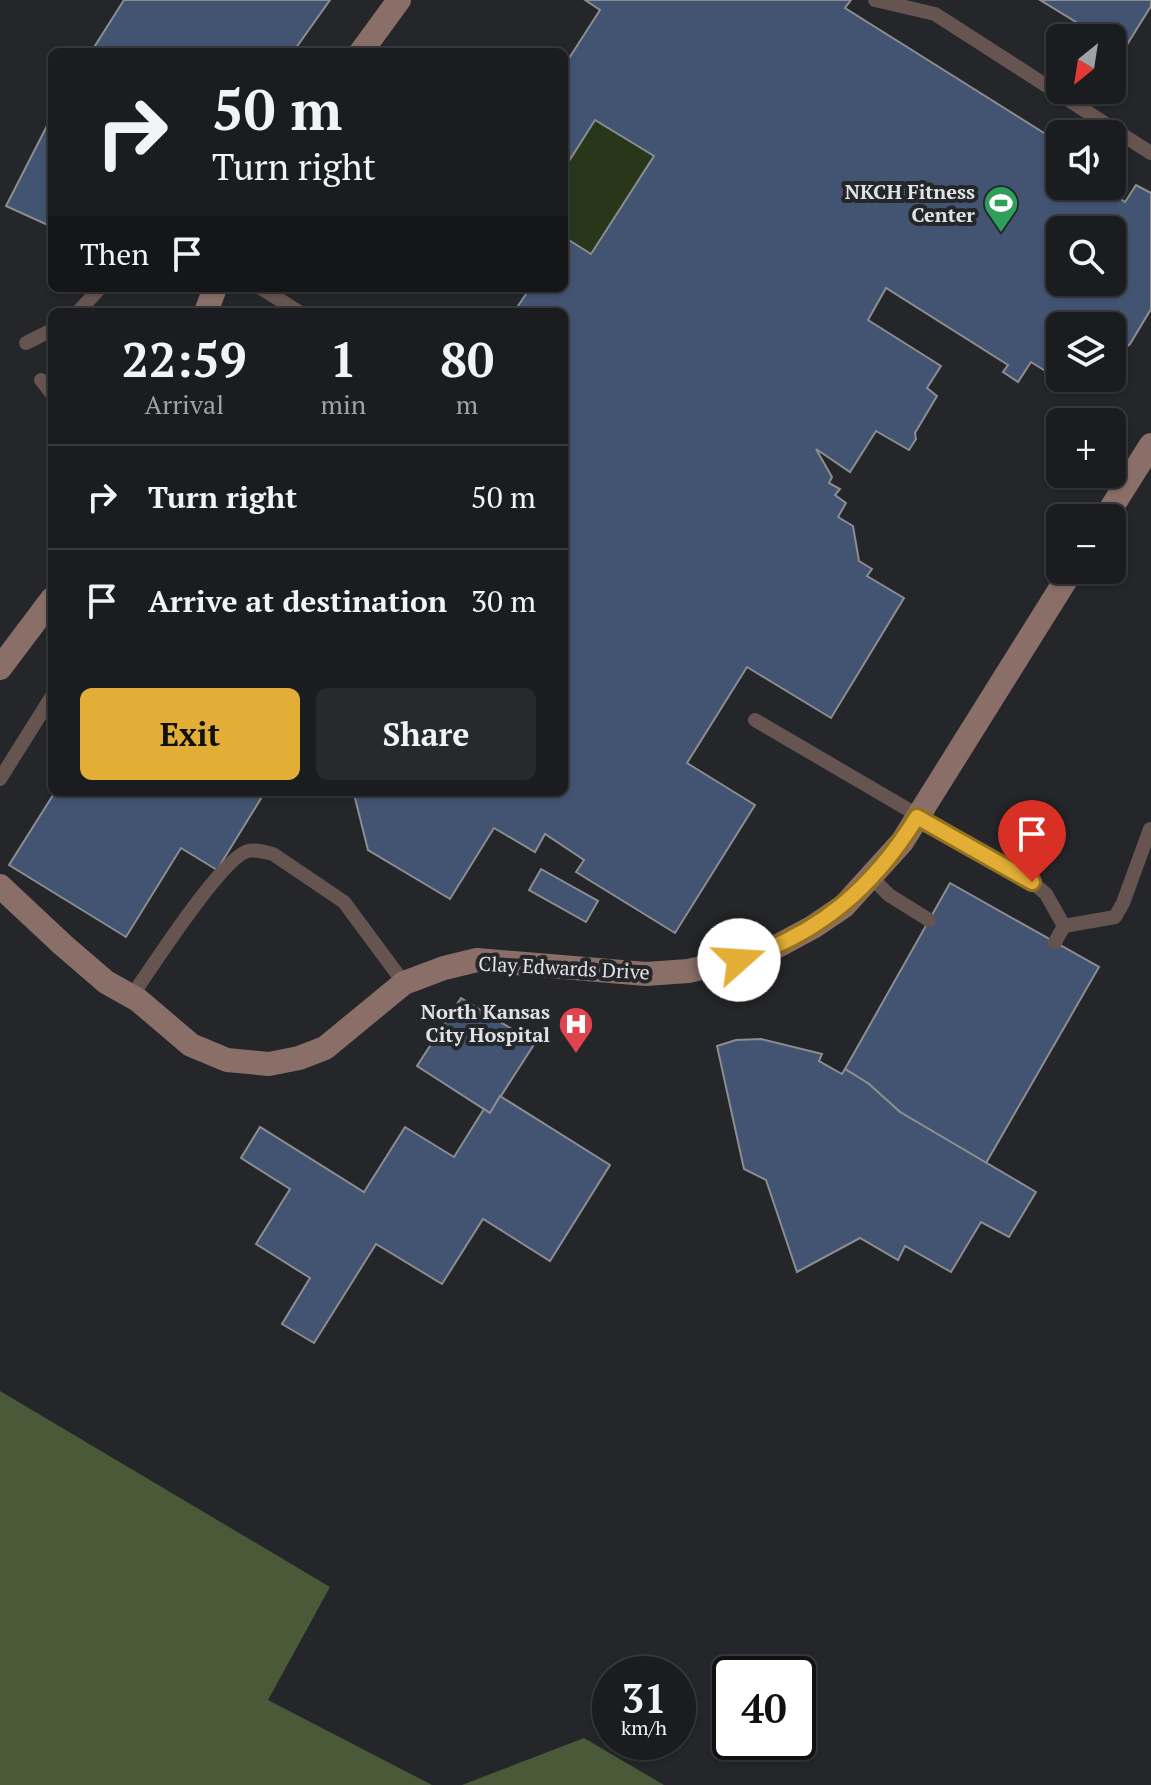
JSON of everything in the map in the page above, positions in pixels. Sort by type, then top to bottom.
[{"type":"street","points":[[364,48],[399,0]]},
{"type":"street","points":[[1114,504],[1151,445]]},
{"type":"street","name":"Clay Edwards Drive","points":[[0,886],[106,982],[131,997],[191,1045],[227,1060],[269,1064],[299,1058],[325,1048],[404,983],[477,960],[646,974],[688,971],[739,960],[774,948],[844,906],[902,842],[1063,584]]},
{"type":"street","points":[[0,668],[48,604]]},
{"type":"lane","points":[[875,0],[928,9]]},
{"type":"lane","points":[[905,0],[928,9],[1151,153]]},
{"type":"lane","points":[[82,308],[96,292]]},
{"type":"lane","points":[[267,292],[293,308]]},
{"type":"lane","points":[[26,343],[48,332]]},
{"type":"lane","points":[[41,380],[48,389]]},
{"type":"lane","points":[[0,779],[48,702]]},
{"type":"lane","points":[[755,720],[1032,882],[1046,894],[1064,926]]},
{"type":"lane","points":[[1064,926],[1115,917],[1150,829]]},
{"type":"lane","points":[[131,997],[208,889],[236,857],[260,850],[273,854],[344,902],[404,983]]},
{"type":"lane","points":[[871,877],[889,895],[929,920]]},
{"type":"lane","points":[[1055,942],[1064,926]]},
{"type":"green space","points":[[595,120],[654,156],[591,254],[568,240],[568,163]]},
{"type":"green space","points":[[0,1391],[330,1587],[268,1700],[432,1785],[0,1785]]},
{"type":"green space","points":[[584,1738],[592,1743],[592,1760],[621,1760],[664,1785],[462,1785]]},
{"type":"building","points":[[124,0],[330,0],[296,48],[94,48]]},
{"type":"building","points":[[585,0],[851,0],[845,8],[1046,134],[1046,200],[1125,202],[1136,185],[1151,193],[1151,309],[1126,347],[1126,312],[1046,312],[1046,371],[1031,362],[1018,382],[1003,372],[1008,365],[886,288],[868,320],[941,366],[927,388],[937,396],[915,433],[916,439],[909,450],[876,431],[850,472],[816,449],[832,477],[829,483],[840,489],[835,495],[846,503],[838,517],[853,526],[859,561],[872,569],[867,576],[904,598],[831,718],[747,667],[687,763],[755,805],[675,933],[576,872],[584,860],[545,834],[535,852],[494,828],[450,899],[368,850],[352,796],[568,796],[568,308],[517,308],[527,292],[568,292],[568,240],[591,254],[654,156],[595,120],[568,163],[568,60],[600,10]]},
{"type":"building","points":[[1040,0],[1151,0],[1151,6],[1126,46],[1126,24],[1079,24]]},
{"type":"building","points":[[48,124],[48,225],[6,206]]},
{"type":"building","points":[[52,796],[263,796],[217,870],[181,848],[126,937],[9,865]]},
{"type":"building","points":[[541,869],[598,901],[586,922],[529,890]]},
{"type":"building","points":[[950,883],[1099,967],[986,1163],[900,1112],[869,1084],[845,1069]]},
{"type":"building","points":[[461,998],[535,1043],[490,1113],[417,1066]]},
{"type":"building","points":[[761,1039],[822,1054],[819,1061],[842,1074],[845,1069],[869,1084],[900,1112],[1036,1192],[1009,1237],[981,1222],[951,1272],[905,1246],[898,1260],[860,1238],[797,1272],[766,1180],[744,1169],[717,1046],[736,1040]]},
{"type":"building","points":[[500,1096],[610,1165],[550,1261],[483,1219],[442,1284],[376,1244],[314,1343],[282,1324],[310,1278],[256,1244],[290,1189],[241,1158],[260,1127],[364,1192],[405,1127],[454,1157],[484,1109],[490,1113]]},
{"type":"place","name":"NKCH Fitness Center","points":[[1001,234]]},
{"type":"place","name":"North Kansas City Hospital","points":[[576,1055]]},
{"type":"route","points":[[739,960],[774,948],[844,906],[902,842],[917,817],[1032,882]]}]
